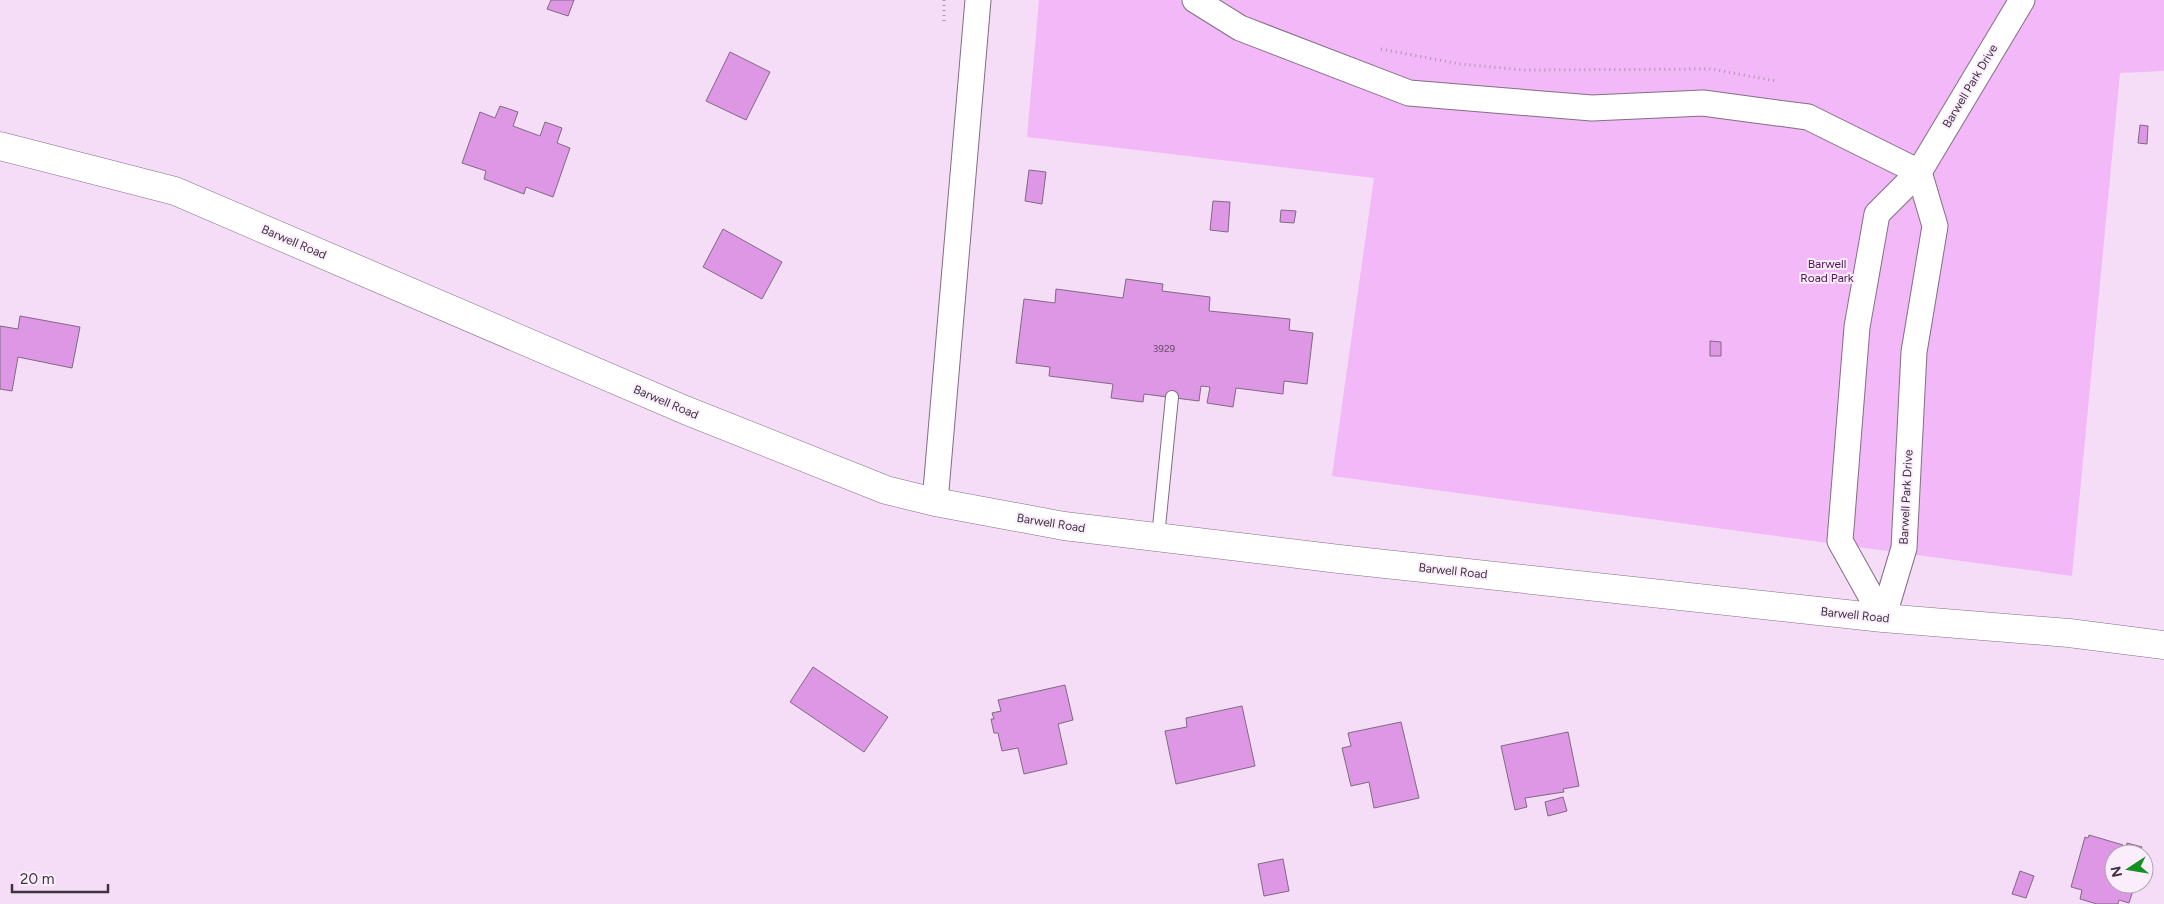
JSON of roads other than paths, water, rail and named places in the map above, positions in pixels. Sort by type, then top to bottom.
[{"type":"street","points":[[934,502],[978,0]]},
{"type":"street","points":[[1195,0],[1240,28],[1409,93],[1592,108],[1703,103],[1808,117],[1919,172]]},
{"type":"street","name":"Barwell Park Drive","points":[[1883,618],[1840,541],[1857,327],[1877,214],[1919,172],[2022,0]]},
{"type":"street","name":"Barwell Road","points":[[0,146],[174,191],[685,410],[886,490],[934,502],[1064,526],[1349,560],[1883,618],[2069,633],[2164,645]]},
{"type":"street","name":"Barwell Park Drive","points":[[1883,618],[1904,548],[1914,352],[1935,226],[1919,172]]},
{"type":"lane","points":[[1158,537],[1172,397]]},
{"type":"park label","name":"Barwell Road Park","points":[[1827,271]]}]
